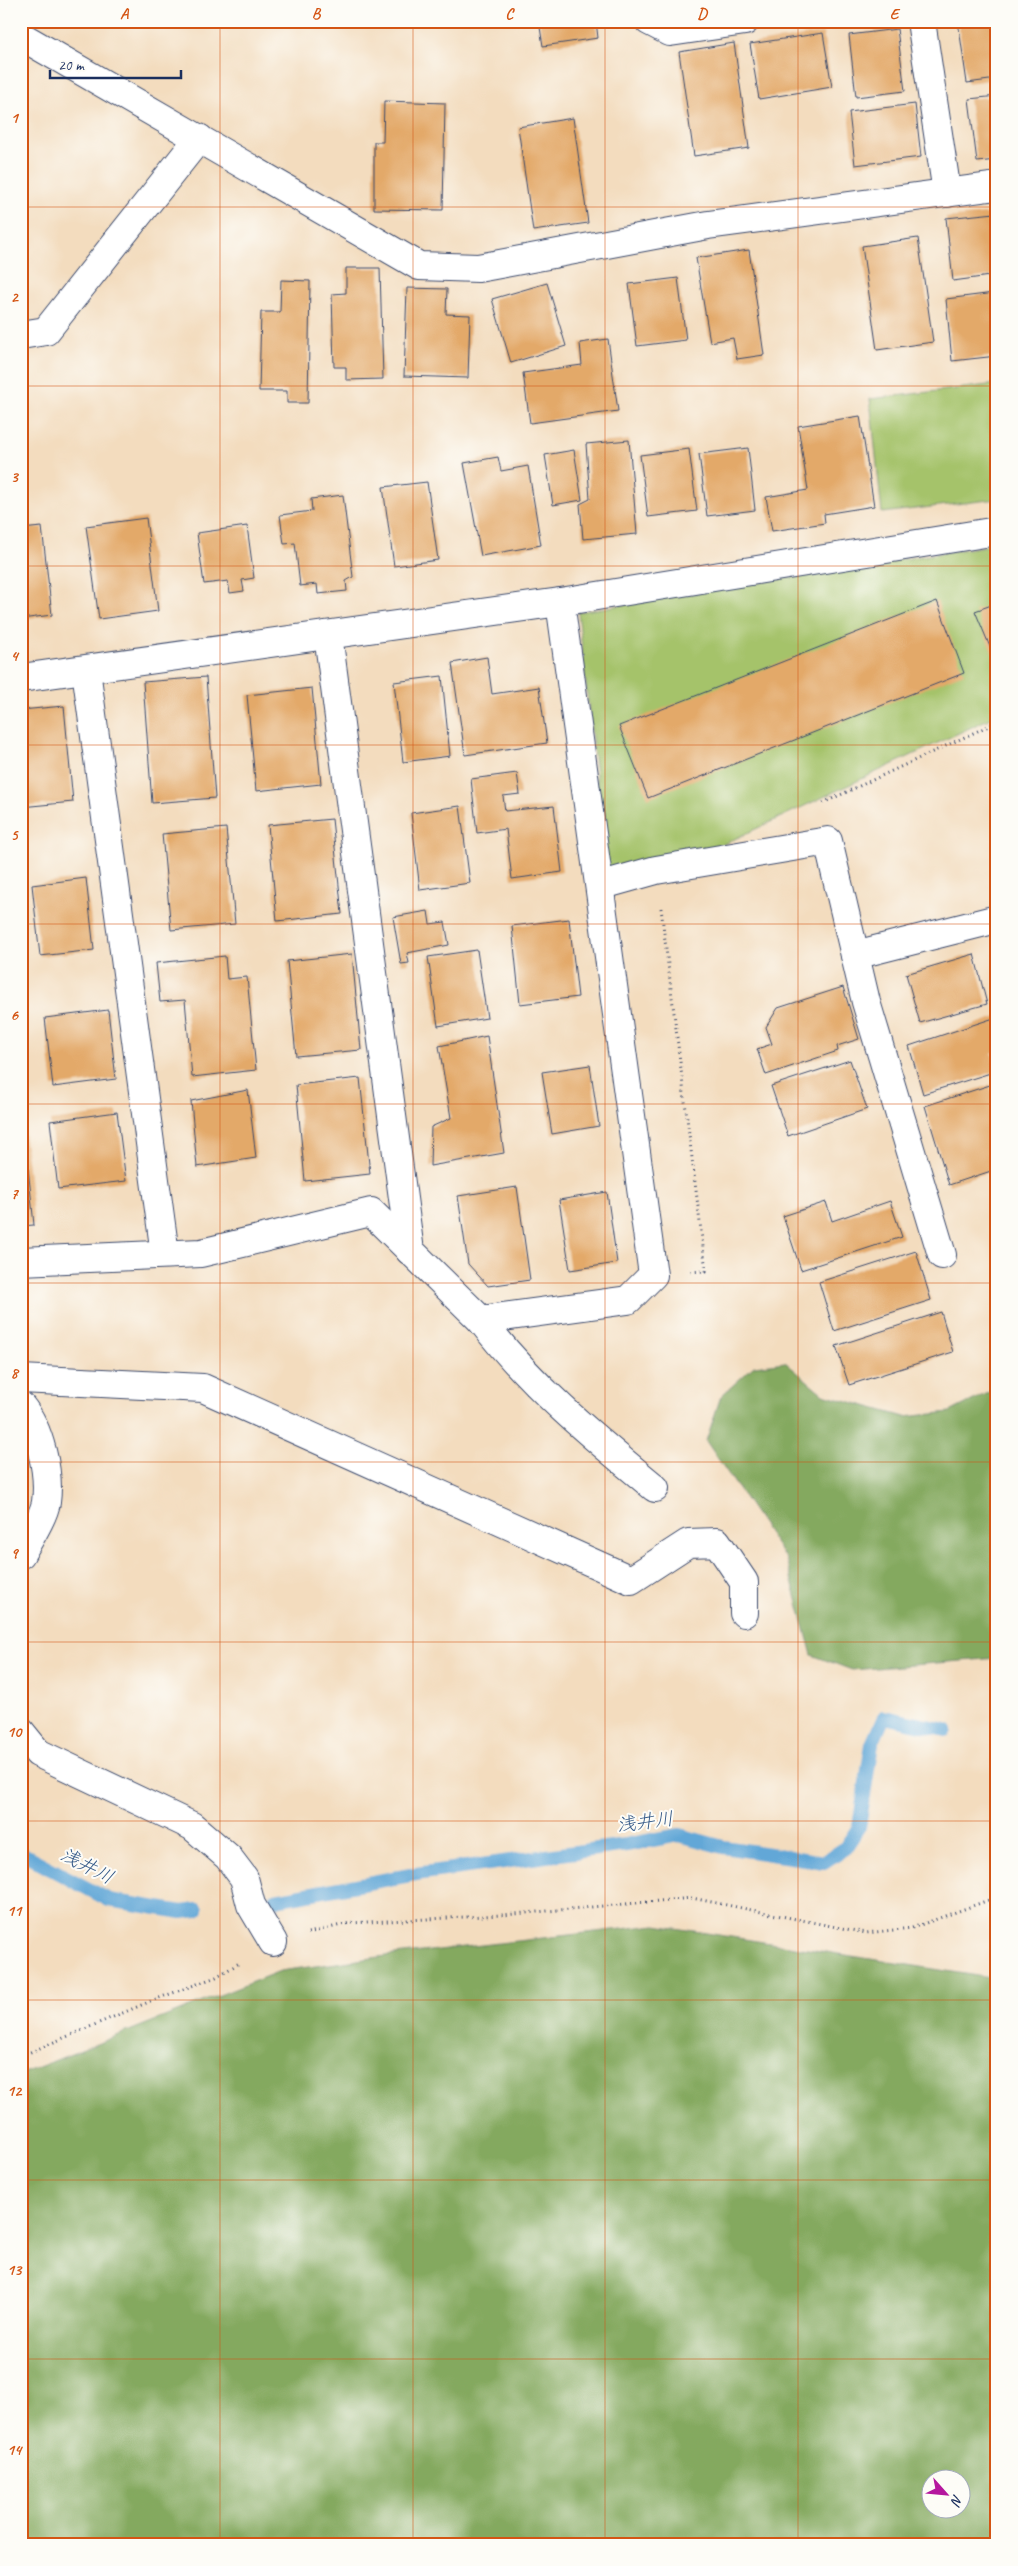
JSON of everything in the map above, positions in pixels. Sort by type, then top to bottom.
[{"type":"street","points":[[649,21],[670,32],[745,21]]},
{"type":"street","points":[[921,21],[947,193]]},
{"type":"street","points":[[21,36],[419,266],[478,268],[708,225],[997,186]]},
{"type":"street","points":[[21,335],[46,331],[200,138]]},
{"type":"street","points":[[21,678],[560,602],[997,531]]},
{"type":"street","points":[[481,1320],[628,1300],[653,1275],[560,602]]},
{"type":"street","points":[[328,635],[410,1250]]},
{"type":"street","points":[[86,670],[165,1254]]},
{"type":"street","points":[[599,879],[606,884],[656,870],[828,841],[886,1074],[942,1255]]},
{"type":"street","points":[[855,954],[997,920]]},
{"type":"street","points":[[21,1261],[201,1253],[371,1212],[481,1320],[505,1352],[570,1418],[655,1488]]},
{"type":"street","points":[[21,1379],[202,1388],[631,1580],[688,1543],[717,1542],[744,1582],[744,1613]]},
{"type":"street","points":[[21,1406],[28,1414],[43,1449],[46,1502],[21,1554]]},
{"type":"street","points":[[21,1732],[38,1752],[192,1826],[228,1857],[244,1878],[251,1905],[273,1942]]},
{"type":"path","points":[[817,806],[997,722]]},
{"type":"path","points":[[653,1275],[706,1271],[656,870]]},
{"type":"path","points":[[21,2056],[151,2001],[216,1977],[273,1942],[350,1923],[503,1915],[692,1898],[866,1933],[912,1928],[997,1897]]},
{"type":"green space","points":[[997,384],[997,499],[882,513],[870,399]]},
{"type":"green space","points":[[997,544],[997,715],[707,852],[607,876],[578,612]]},
{"type":"green space","points":[[785,1362],[823,1394],[905,1417],[950,1412],[997,1388],[997,1658],[852,1670],[812,1655],[786,1559],[706,1441],[721,1396],[754,1366]]},
{"type":"green space","points":[[656,1925],[997,1979],[997,2545],[21,2545],[21,2074],[280,1971],[386,1956]]},
{"type":"building","points":[[539,21],[596,21],[598,38],[543,46]]},
{"type":"building","points":[[958,21],[997,21],[997,79],[967,83]]},
{"type":"building","points":[[897,29],[905,91],[856,97],[849,35]]},
{"type":"building","points":[[823,33],[832,87],[759,99],[750,44]]},
{"type":"building","points":[[734,43],[749,148],[694,156],[679,52]]},
{"type":"building","points":[[997,96],[997,160],[977,162],[969,99]]},
{"type":"building","points":[[384,101],[445,103],[443,210],[374,209],[374,142],[383,142]]},
{"type":"building","points":[[915,104],[921,157],[855,165],[849,112]]},
{"type":"building","points":[[573,118],[588,223],[533,231],[518,127]]},
{"type":"building","points":[[995,213],[997,275],[953,281],[946,218]]},
{"type":"building","points":[[918,238],[933,342],[877,350],[862,246]]},
{"type":"building","points":[[749,250],[764,355],[737,359],[733,338],[710,342],[696,258]]},
{"type":"building","points":[[346,268],[380,268],[383,379],[346,380],[346,367],[334,367],[332,294],[346,293]]},
{"type":"building","points":[[678,278],[686,340],[637,346],[629,284]]},
{"type":"building","points":[[281,280],[310,281],[308,403],[287,403],[287,391],[259,391],[261,312],[280,312]]},
{"type":"building","points":[[547,283],[566,346],[511,363],[492,299]]},
{"type":"building","points":[[407,288],[447,289],[446,314],[470,315],[468,378],[404,376]]},
{"type":"building","points":[[994,293],[997,318],[997,356],[952,361],[946,299]]},
{"type":"building","points":[[608,339],[618,411],[530,423],[523,373],[582,365],[580,343]]},
{"type":"building","points":[[860,416],[874,506],[824,514],[825,523],[772,531],[766,497],[808,490],[798,426]]},
{"type":"building","points":[[629,440],[637,534],[583,539],[580,504],[590,499],[586,444]]},
{"type":"building","points":[[748,448],[755,510],[707,516],[699,454]]},
{"type":"building","points":[[689,449],[697,511],[648,517],[640,455]]},
{"type":"building","points":[[574,450],[582,500],[553,505],[545,455]]},
{"type":"building","points":[[498,457],[501,471],[528,466],[541,545],[481,556],[464,463]]},
{"type":"building","points":[[427,482],[438,560],[394,566],[383,487]]},
{"type":"building","points":[[343,495],[353,577],[346,581],[347,591],[318,594],[317,584],[300,586],[295,543],[284,544],[280,515],[312,511],[311,499]]},
{"type":"building","points":[[146,518],[158,611],[99,619],[86,526]]},
{"type":"building","points":[[247,526],[254,578],[242,580],[244,591],[230,593],[228,581],[204,584],[197,533]]},
{"type":"building","points":[[42,527],[52,615],[21,619],[21,529]]},
{"type":"building","points":[[937,601],[964,673],[648,798],[619,726]]},
{"type":"building","points":[[997,603],[997,653],[993,654],[975,611]]},
{"type":"building","points":[[487,657],[492,694],[539,687],[547,743],[465,755],[452,663]]},
{"type":"building","points":[[442,676],[450,756],[403,762],[394,682]]},
{"type":"building","points":[[206,677],[215,798],[152,803],[143,682]]},
{"type":"building","points":[[312,688],[321,784],[256,791],[247,695]]},
{"type":"building","points":[[64,706],[73,802],[21,807],[21,710]]},
{"type":"building","points":[[517,773],[520,794],[503,796],[505,811],[554,806],[562,872],[512,879],[506,829],[477,833],[471,779]]},
{"type":"building","points":[[460,806],[470,883],[420,890],[411,813]]},
{"type":"building","points":[[332,819],[342,914],[277,921],[268,825]]},
{"type":"building","points":[[226,828],[235,924],[171,930],[162,834]]},
{"type":"building","points":[[86,878],[94,950],[40,956],[32,885]]},
{"type":"building","points":[[428,911],[430,924],[445,922],[449,945],[407,953],[409,963],[401,964],[393,917]]},
{"type":"building","points":[[569,919],[578,997],[520,1004],[512,926]]},
{"type":"building","points":[[477,950],[487,1018],[438,1026],[428,957]]},
{"type":"building","points":[[352,954],[361,1050],[296,1056],[287,961]]},
{"type":"building","points":[[974,954],[987,1004],[920,1023],[906,974]]},
{"type":"building","points":[[225,956],[227,979],[247,977],[256,1070],[192,1077],[185,1000],[160,1002],[156,963]]},
{"type":"building","points":[[843,987],[859,1039],[837,1046],[838,1051],[766,1075],[757,1049],[772,1044],[766,1027],[778,1008]]},
{"type":"building","points":[[108,1010],[116,1079],[53,1087],[45,1018]]},
{"type":"building","points":[[997,1017],[997,1052],[992,1053],[997,1071],[923,1094],[909,1046]]},
{"type":"building","points":[[487,1036],[504,1153],[430,1166],[431,1127],[451,1118],[439,1046]]},
{"type":"building","points":[[850,1060],[867,1109],[788,1136],[771,1086]]},
{"type":"building","points":[[590,1065],[599,1126],[552,1134],[542,1072]]},
{"type":"building","points":[[360,1078],[370,1174],[305,1181],[296,1085]]},
{"type":"building","points":[[990,1085],[997,1105],[997,1169],[949,1185],[925,1106]]},
{"type":"building","points":[[248,1090],[256,1158],[197,1167],[191,1101]]},
{"type":"building","points":[[117,1112],[126,1181],[58,1189],[50,1121]]},
{"type":"building","points":[[21,1129],[24,1129],[34,1225],[21,1226]]},
{"type":"building","points":[[517,1187],[530,1280],[488,1286],[468,1264],[458,1196]]},
{"type":"building","points":[[607,1192],[617,1263],[570,1270],[559,1200]]},
{"type":"building","points":[[890,1201],[902,1237],[801,1270],[783,1216],[826,1202],[832,1221]]},
{"type":"building","points":[[916,1251],[931,1300],[834,1331],[819,1282]]},
{"type":"building","points":[[941,1312],[953,1352],[849,1385],[836,1346]]},
{"type":"waterway","name":"浅井川","points":[[275,1900],[416,1874],[626,1845],[679,1835],[723,1847],[824,1862],[845,1848],[859,1827],[872,1744],[884,1717],[946,1730]]},
{"type":"waterway","name":"浅井川","points":[[21,1853],[109,1900],[182,1912],[197,1910]]}]
